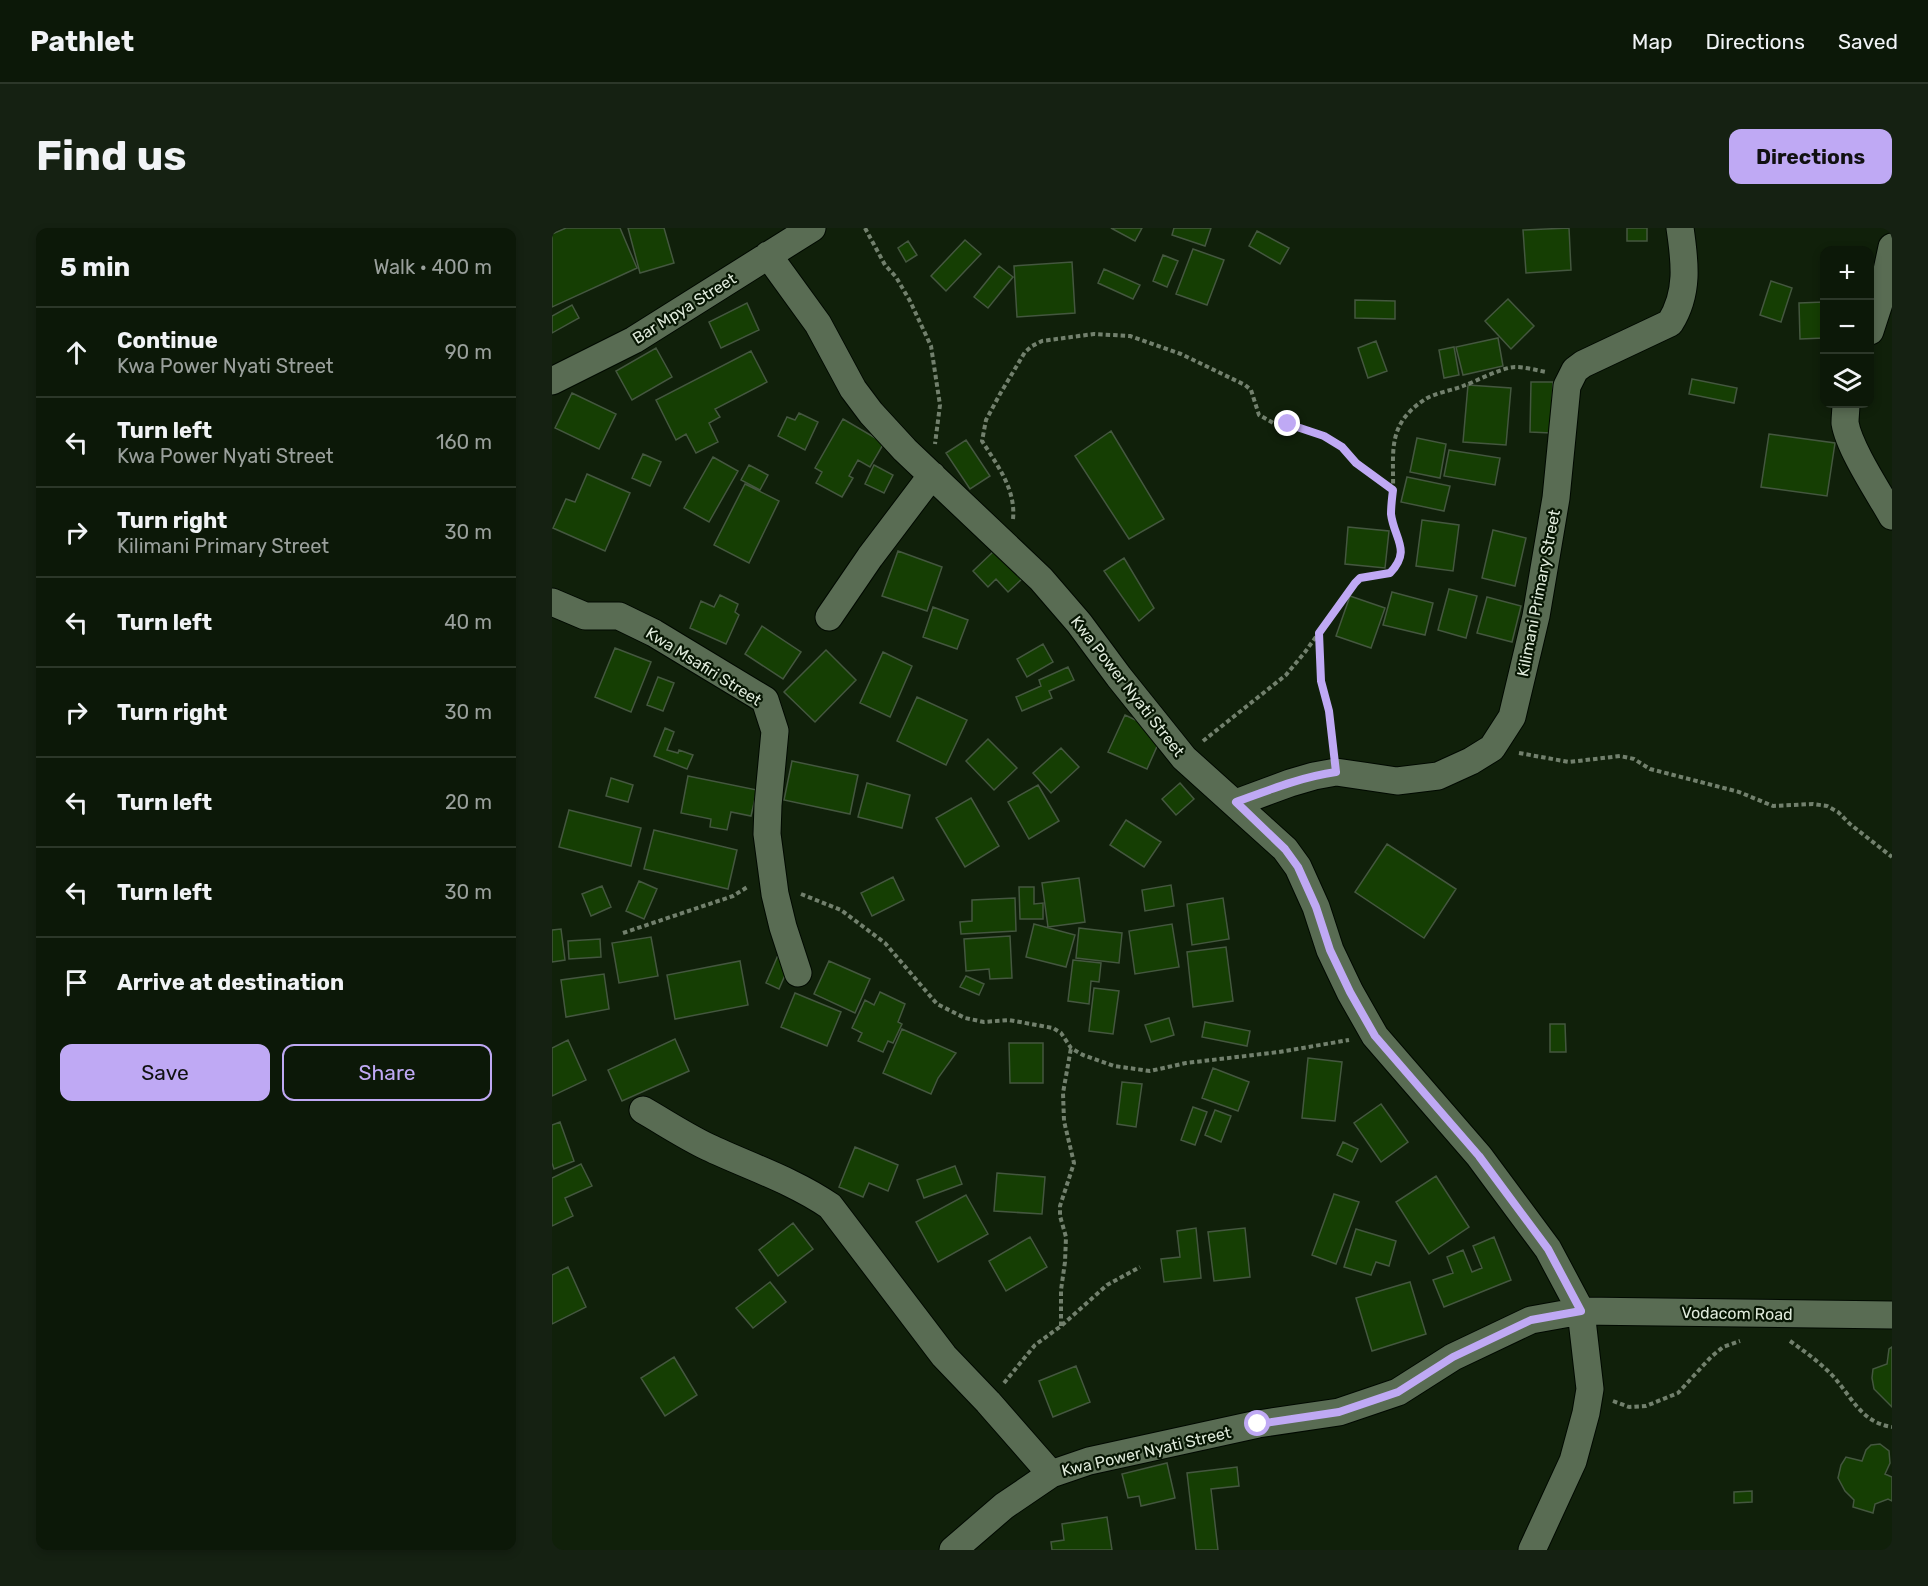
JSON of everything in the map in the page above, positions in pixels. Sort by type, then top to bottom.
[{"type":"street","name":"Bar Mpya Street","points":[[552,381],[634,340],[813,228]]},
{"type":"street","points":[[1570,378],[1583,364],[1670,323],[1678,311],[1684,291],[1680,228]]},
{"type":"street","points":[[1874,317],[1882,294],[1892,247]]},
{"type":"street","name":"Kwa Power Nyati Street","points":[[768,255],[818,324],[853,389],[905,450],[1041,579],[1079,622],[1119,677],[1184,758],[1236,802],[1285,849],[1298,867],[1316,907],[1330,950],[1375,1036],[1479,1156],[1548,1249],[1581,1311],[1531,1320],[1453,1357],[1398,1392],[1339,1412],[1258,1424],[1089,1461],[1051,1474],[1004,1506],[953,1550]]},
{"type":"street","name":"Kilimani Primary Street","points":[[1236,802],[1290,783],[1336,772],[1397,780],[1438,776],[1471,761],[1492,748],[1512,717],[1536,616],[1556,498],[1566,395],[1570,378]]},
{"type":"street","points":[[1846,408],[1845,423],[1850,438],[1892,516]]},
{"type":"street","points":[[829,617],[932,475]]},
{"type":"street","name":"Kwa Msafiri Street","points":[[552,602],[585,616],[619,616],[654,633],[765,700],[775,731],[767,834],[775,894],[798,973]]},
{"type":"street","points":[[643,1110],[696,1141],[753,1165],[830,1206],[944,1356],[1051,1474]]},
{"type":"street","points":[[1532,1550],[1573,1461],[1590,1389],[1581,1311]]},
{"type":"street","name":"Vodacom Road","points":[[1581,1311],[1892,1316]]},
{"type":"path","points":[[865,228],[885,265],[896,277],[905,293],[931,346],[940,405],[932,475]]},
{"type":"path","points":[[1008,547],[1013,526],[1014,507],[1007,481],[982,441],[982,433],[986,420],[1025,352],[1032,345],[1051,340],[1095,334],[1130,336],[1181,354],[1245,385],[1251,390],[1259,415],[1277,425],[1288,424],[1324,436],[1342,447],[1356,463],[1393,490]]},
{"type":"path","points":[[1184,758],[1286,675],[1360,578],[1390,573],[1400,559],[1401,544],[1391,513],[1392,450],[1405,416],[1426,398],[1513,367],[1570,378]]},
{"type":"path","points":[[1319,633],[1321,681],[1329,711],[1336,772]]},
{"type":"path","points":[[1492,748],[1569,762],[1620,756],[1634,759],[1650,769],[1739,792],[1773,806],[1814,804],[1827,806],[1838,812],[1892,856]]},
{"type":"path","points":[[623,933],[733,896],[774,878],[841,910],[885,944],[937,1004],[965,1018],[984,1022],[1009,1020],[1053,1028],[1061,1033],[1071,1048],[1083,1055],[1114,1065],[1150,1071],[1186,1063],[1279,1052],[1375,1036]]},
{"type":"path","points":[[1061,1326],[1060,1290],[1065,1262],[1066,1237],[1060,1216],[1060,1206],[1074,1163],[1064,1121],[1063,1093],[1071,1048]]},
{"type":"path","points":[[988,1402],[1035,1345],[1061,1326],[1101,1290],[1140,1267]]},
{"type":"path","points":[[1758,1313],[1832,1375],[1862,1413],[1871,1420],[1892,1427]]},
{"type":"path","points":[[1590,1389],[1629,1407],[1646,1406],[1678,1393],[1711,1357],[1724,1347],[1742,1340]]},
{"type":"building","points":[[566,228],[620,228],[637,268],[552,307],[552,234]]},
{"type":"building","points":[[628,228],[664,228],[674,263],[640,273]]},
{"type":"building","points":[[1111,228],[1142,228],[1135,241]]},
{"type":"building","points":[[1174,228],[1211,228],[1205,246],[1172,235]]},
{"type":"building","points":[[1569,228],[1571,270],[1526,273],[1523,230]]},
{"type":"building","points":[[1627,228],[1647,228],[1647,241],[1627,241]]},
{"type":"building","points":[[1257,231],[1289,248],[1280,264],[1249,246]]},
{"type":"building","points":[[965,240],[981,254],[946,291],[931,276]]},
{"type":"building","points":[[908,241],[917,255],[906,262],[898,248]]},
{"type":"building","points":[[1193,249],[1224,260],[1207,305],[1176,294]]},
{"type":"building","points":[[1163,255],[1178,261],[1167,287],[1153,281]]},
{"type":"building","points":[[1072,262],[1075,313],[1017,317],[1014,266]]},
{"type":"building","points":[[999,266],[1013,277],[988,308],[974,297]]},
{"type":"building","points":[[1104,269],[1140,285],[1133,299],[1098,283]]},
{"type":"building","points":[[1771,281],[1792,288],[1781,322],[1760,315]]},
{"type":"building","points":[[1508,299],[1534,326],[1511,349],[1485,321]]},
{"type":"building","points":[[1355,300],[1395,301],[1395,319],[1355,318]]},
{"type":"building","points":[[1820,302],[1820,338],[1800,339],[1799,303]]},
{"type":"building","points":[[747,303],[759,330],[721,348],[709,322]]},
{"type":"building","points":[[572,305],[579,318],[552,333],[552,316]]},
{"type":"building","points":[[1498,338],[1503,366],[1463,375],[1456,347]]},
{"type":"building","points":[[1376,341],[1387,371],[1368,378],[1358,348]]},
{"type":"building","points":[[1454,347],[1459,375],[1444,378],[1439,350]]},
{"type":"building","points":[[656,348],[672,377],[632,400],[616,371]]},
{"type":"building","points":[[751,351],[767,382],[715,409],[720,417],[709,423],[718,442],[696,453],[686,434],[676,440],[656,400]]},
{"type":"building","points":[[1692,379],[1737,388],[1734,403],[1689,394]]},
{"type":"building","points":[[1531,382],[1553,382],[1551,433],[1530,432]]},
{"type":"building","points":[[1468,385],[1511,388],[1506,445],[1463,442]]},
{"type":"building","points":[[572,393],[616,414],[599,449],[555,428]]},
{"type":"building","points":[[799,413],[818,422],[805,450],[778,436],[787,417],[795,420]]},
{"type":"building","points":[[843,419],[884,443],[870,467],[858,460],[849,476],[853,478],[842,497],[816,483],[822,472],[815,468]]},
{"type":"building","points":[[1111,431],[1164,519],[1129,539],[1075,456]]},
{"type":"building","points":[[1769,434],[1835,443],[1827,496],[1761,487]]},
{"type":"building","points":[[1417,438],[1446,444],[1440,478],[1410,472]]},
{"type":"building","points":[[966,440],[990,476],[970,489],[946,453]]},
{"type":"building","points":[[1449,450],[1500,458],[1495,485],[1444,476]]},
{"type":"building","points":[[643,454],[661,462],[650,486],[632,478]]},
{"type":"building","points":[[713,457],[738,471],[709,522],[684,508]]},
{"type":"building","points":[[749,465],[768,475],[760,490],[741,480]]},
{"type":"building","points":[[874,465],[893,475],[884,493],[865,484]]},
{"type":"building","points":[[587,474],[630,493],[605,551],[553,528],[566,499],[575,502]]},
{"type":"building","points":[[1407,477],[1450,486],[1444,511],[1401,502]]},
{"type":"building","points":[[745,484],[779,501],[749,563],[714,545]]},
{"type":"building","points":[[1422,520],[1459,525],[1453,571],[1416,566]]},
{"type":"building","points":[[1348,527],[1389,531],[1385,568],[1345,564]]},
{"type":"building","points":[[1493,530],[1526,538],[1515,586],[1482,578]]},
{"type":"building","points":[[995,550],[1023,578],[1008,592],[996,579],[988,587],[973,571]]},
{"type":"building","points":[[898,551],[942,567],[927,611],[882,596]]},
{"type":"building","points":[[1124,558],[1154,608],[1139,621],[1104,571]]},
{"type":"building","points":[[1449,589],[1477,596],[1466,638],[1438,630]]},
{"type":"building","points":[[1392,592],[1433,603],[1425,635],[1383,625]]},
{"type":"building","points":[[720,595],[738,604],[735,612],[739,615],[726,644],[690,628],[701,601],[714,607]]},
{"type":"building","points":[[1350,596],[1385,608],[1371,648],[1336,636]]},
{"type":"building","points":[[1487,597],[1521,606],[1512,642],[1477,633]]},
{"type":"building","points":[[933,607],[968,620],[957,649],[923,637]]},
{"type":"building","points":[[762,626],[801,652],[783,679],[745,654]]},
{"type":"building","points":[[1043,644],[1053,662],[1027,677],[1017,659]]},
{"type":"building","points":[[615,648],[651,662],[631,712],[595,697]]},
{"type":"building","points":[[826,650],[856,680],[815,722],[784,692]]},
{"type":"building","points":[[883,652],[912,666],[890,717],[860,703]]},
{"type":"building","points":[[1068,667],[1074,680],[1049,691],[1052,698],[1022,711],[1016,697],[1041,686],[1039,680]]},
{"type":"building","points":[[658,677],[674,683],[663,711],[647,705]]},
{"type":"building","points":[[917,697],[967,720],[946,765],[897,741]]},
{"type":"building","points":[[1125,715],[1163,733],[1147,769],[1108,752]]},
{"type":"building","points":[[665,728],[674,732],[667,750],[678,753],[679,750],[693,755],[687,769],[654,756]]},
{"type":"building","points":[[988,739],[1017,768],[994,790],[966,761]]},
{"type":"building","points":[[1061,748],[1079,767],[1051,793],[1033,773]]},
{"type":"building","points":[[792,761],[858,775],[850,814],[784,800]]},
{"type":"building","points":[[688,776],[757,790],[751,816],[731,812],[727,830],[710,827],[711,819],[681,813]]},
{"type":"building","points":[[611,778],[633,785],[628,802],[606,796]]},
{"type":"building","points":[[867,783],[910,795],[902,828],[858,817]]},
{"type":"building","points":[[1180,783],[1194,799],[1176,815],[1162,799]]},
{"type":"building","points":[[1038,785],[1059,821],[1029,839],[1008,802]]},
{"type":"building","points":[[971,798],[999,846],[965,867],[936,818]]},
{"type":"building","points":[[569,810],[641,828],[631,866],[559,847]]},
{"type":"building","points":[[1126,820],[1161,842],[1144,867],[1110,845]]},
{"type":"building","points":[[654,830],[737,850],[728,889],[644,869]]},
{"type":"building","points":[[1387,844],[1456,889],[1424,938],[1355,892]]},
{"type":"building","points":[[893,877],[904,900],[872,916],[861,893]]},
{"type":"building","points":[[1079,878],[1085,922],[1048,927],[1042,883]]},
{"type":"building","points":[[639,881],[657,889],[644,919],[626,911]]},
{"type":"building","points":[[1171,885],[1174,906],[1145,911],[1142,890]]},
{"type":"building","points":[[602,886],[611,907],[591,916],[582,894]]},
{"type":"building","points":[[1019,887],[1034,887],[1034,904],[1043,903],[1043,919],[1020,919]]},
{"type":"building","points":[[1015,898],[1016,931],[961,934],[960,922],[972,921],[972,900]]},
{"type":"building","points":[[1223,898],[1229,939],[1192,945],[1187,904]]},
{"type":"building","points":[[1034,924],[1075,935],[1066,967],[1026,957]]},
{"type":"building","points":[[1172,924],[1179,967],[1135,974],[1129,931]]},
{"type":"building","points":[[1079,928],[1122,933],[1119,963],[1076,958]]},
{"type":"building","points":[[561,929],[565,960],[552,962],[552,930]]},
{"type":"building","points":[[1010,936],[1012,978],[990,979],[989,969],[966,971],[964,939]]},
{"type":"building","points":[[651,937],[658,976],[619,983],[612,943]]},
{"type":"building","points":[[600,939],[601,957],[569,959],[568,941]]},
{"type":"building","points":[[1226,947],[1233,1001],[1193,1007],[1187,952]]},
{"type":"building","points":[[779,953],[792,959],[779,989],[766,983]]},
{"type":"building","points":[[1073,960],[1101,963],[1099,982],[1091,981],[1089,1004],[1068,1001]]},
{"type":"building","points":[[740,961],[748,1005],[675,1019],[667,975]]},
{"type":"building","points":[[829,961],[870,979],[855,1013],[814,994]]},
{"type":"building","points":[[604,974],[609,1009],[566,1017],[561,980]]},
{"type":"building","points":[[966,976],[984,984],[979,995],[960,987]]},
{"type":"building","points":[[1094,988],[1119,991],[1113,1034],[1089,1031]]},
{"type":"building","points":[[880,992],[905,1004],[898,1022],[902,1024],[893,1043],[888,1041],[883,1052],[858,1041],[862,1033],[852,1028],[865,1000],[874,1005]]},
{"type":"building","points":[[795,993],[841,1012],[827,1046],[781,1027]]},
{"type":"building","points":[[1169,1018],[1174,1035],[1151,1042],[1145,1025]]},
{"type":"building","points":[[1205,1022],[1250,1031],[1247,1046],[1202,1037]]},
{"type":"building","points":[[1550,1024],[1565,1024],[1566,1052],[1550,1052]]},
{"type":"building","points":[[902,1029],[956,1053],[938,1078],[931,1094],[883,1073]]},
{"type":"building","points":[[675,1039],[689,1071],[622,1101],[608,1070]]},
{"type":"building","points":[[568,1040],[586,1080],[552,1096],[552,1048]]},
{"type":"building","points":[[1009,1043],[1043,1043],[1043,1083],[1010,1083]]},
{"type":"building","points":[[1308,1058],[1342,1062],[1335,1121],[1302,1118]]},
{"type":"building","points":[[1213,1068],[1249,1082],[1238,1111],[1202,1098]]},
{"type":"building","points":[[1122,1082],[1142,1084],[1136,1127],[1117,1124]]},
{"type":"building","points":[[1381,1104],[1408,1142],[1381,1162],[1354,1123]]},
{"type":"building","points":[[1193,1107],[1207,1112],[1195,1145],[1181,1140]]},
{"type":"building","points":[[1215,1110],[1231,1116],[1221,1142],[1205,1135]]},
{"type":"building","points":[[560,1122],[574,1161],[554,1169],[552,1125]]},
{"type":"building","points":[[1343,1142],[1358,1149],[1352,1162],[1337,1155]]},
{"type":"building","points":[[855,1147],[898,1165],[888,1191],[869,1183],[863,1197],[839,1187]]},
{"type":"building","points":[[581,1164],[592,1186],[565,1198],[573,1216],[552,1226],[552,1178]]},
{"type":"building","points":[[955,1166],[962,1184],[924,1198],[917,1180]]},
{"type":"building","points":[[997,1173],[1045,1177],[1042,1214],[994,1211]]},
{"type":"building","points":[[1436,1176],[1469,1227],[1429,1254],[1396,1202]]},
{"type":"building","points":[[1334,1194],[1359,1202],[1336,1264],[1312,1255]]},
{"type":"building","points":[[966,1195],[988,1234],[938,1262],[916,1222]]},
{"type":"building","points":[[793,1223],[813,1249],[778,1276],[759,1250]]},
{"type":"building","points":[[1196,1228],[1201,1278],[1164,1282],[1161,1259],[1180,1257],[1177,1231]]},
{"type":"building","points":[[1245,1228],[1250,1277],[1214,1281],[1208,1232]]},
{"type":"building","points":[[1356,1229],[1396,1241],[1389,1266],[1376,1262],[1371,1275],[1344,1267]]},
{"type":"building","points":[[1030,1237],[1047,1267],[1006,1291],[989,1261]]},
{"type":"building","points":[[1494,1237],[1511,1280],[1444,1307],[1433,1280],[1453,1273],[1447,1257],[1463,1250],[1472,1272],[1482,1268],[1473,1246]]},
{"type":"building","points":[[568,1267],[586,1307],[552,1324],[552,1275]]},
{"type":"building","points":[[770,1282],[786,1302],[753,1328],[736,1308]]},
{"type":"building","points":[[1410,1282],[1426,1334],[1372,1351],[1356,1298]]},
{"type":"building","points":[[1892,1347],[1892,1407],[1874,1389],[1872,1378],[1873,1369],[1887,1364],[1889,1349]]},
{"type":"building","points":[[674,1357],[697,1395],[665,1416],[641,1378]]},
{"type":"building","points":[[1076,1366],[1090,1402],[1053,1417],[1039,1381]]},
{"type":"building","points":[[1880,1444],[1889,1451],[1890,1463],[1885,1474],[1892,1477],[1892,1501],[1888,1499],[1875,1504],[1873,1513],[1853,1507],[1854,1500],[1845,1491],[1838,1478],[1841,1465],[1846,1457],[1862,1461],[1866,1450],[1871,1445]]},
{"type":"building","points":[[1167,1463],[1175,1498],[1141,1506],[1139,1496],[1128,1498],[1122,1474]]},
{"type":"building","points":[[1237,1467],[1239,1486],[1211,1489],[1218,1550],[1196,1550],[1187,1473]]},
{"type":"building","points":[[1752,1491],[1752,1502],[1734,1503],[1734,1492]]},
{"type":"building","points":[[1107,1517],[1112,1550],[1052,1550],[1051,1542],[1064,1540],[1062,1524]]},
{"type":"route","points":[[1258,1424],[1339,1412],[1398,1392],[1453,1357],[1531,1320],[1581,1311],[1548,1249],[1479,1156],[1375,1036],[1330,950],[1316,907],[1298,867],[1285,849],[1236,802],[1290,783],[1336,772],[1329,711],[1321,681],[1319,633],[1360,578],[1390,573],[1402,552],[1391,513],[1393,490],[1356,463],[1342,447],[1324,436],[1288,424]]}]
